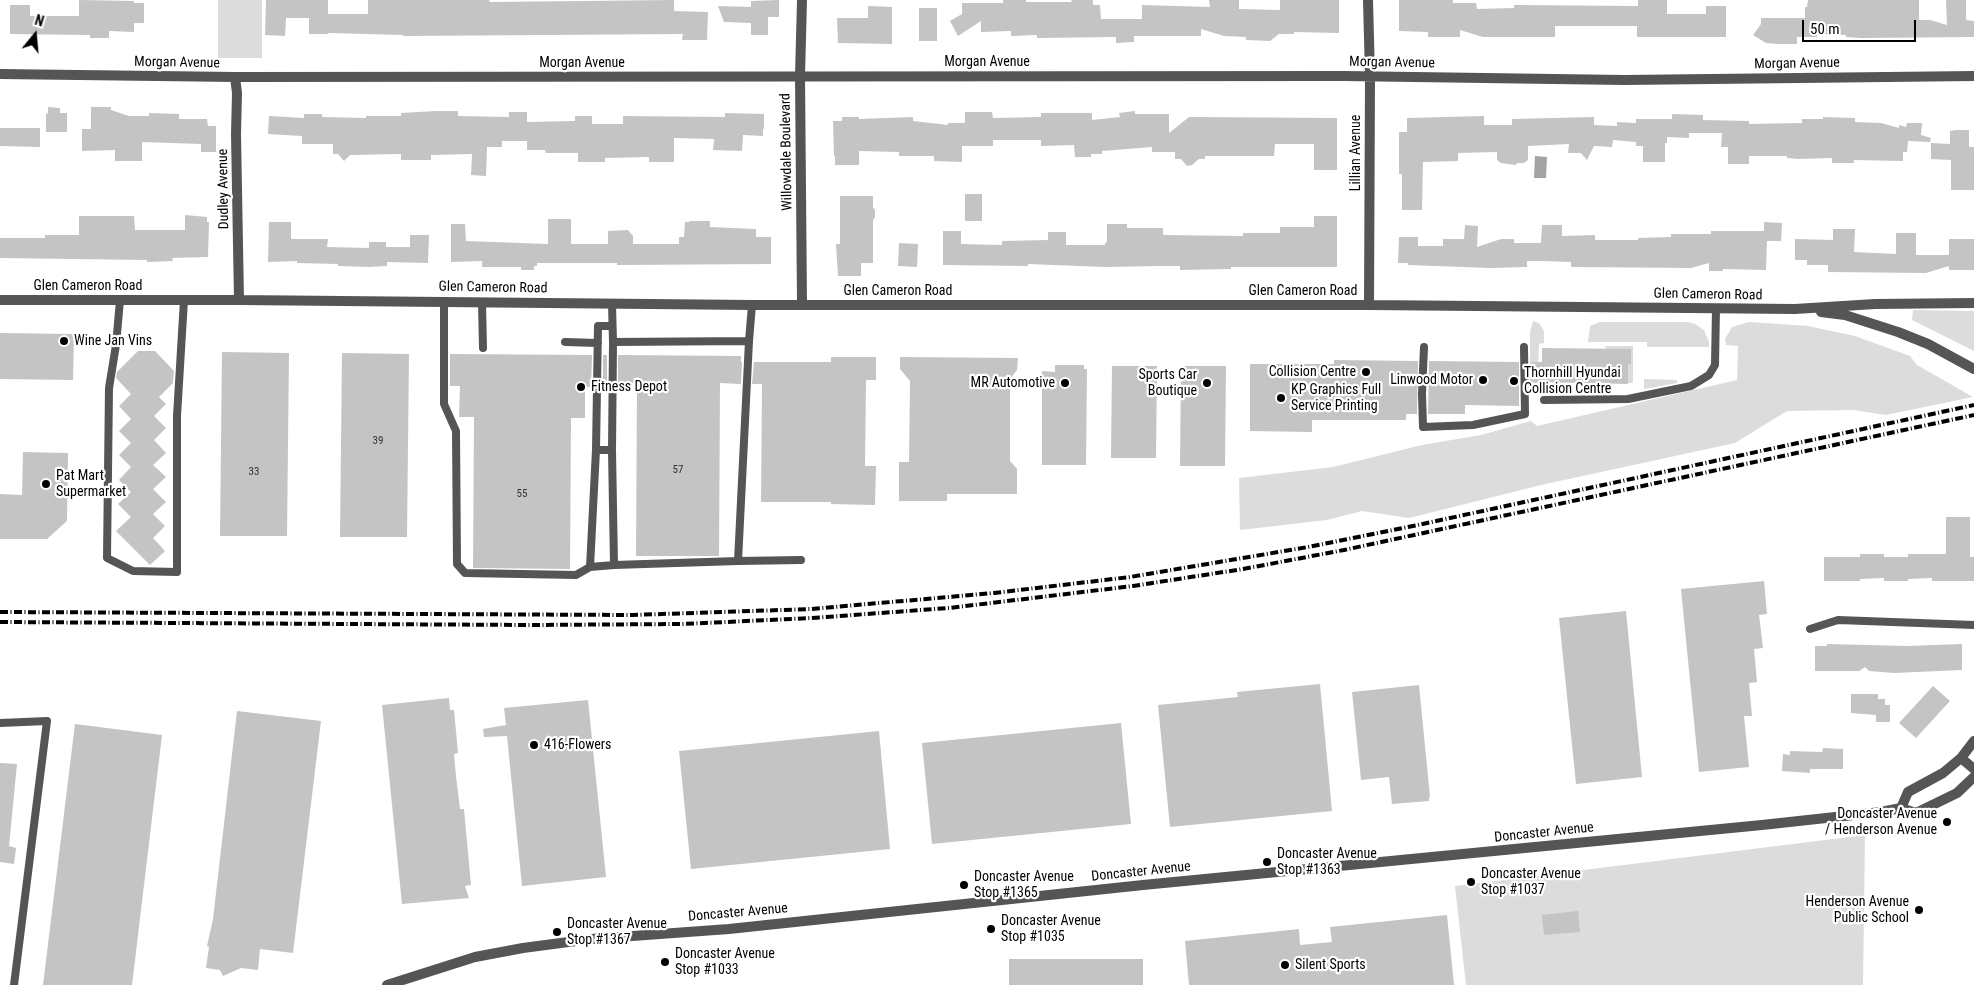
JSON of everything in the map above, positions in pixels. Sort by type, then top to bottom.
[{"type":"street","name":"Willowdale Boulevard","points":[[802,0],[800,76],[802,304]]},
{"type":"street","name":"Lillian Avenue","points":[[1368,0],[1370,76],[1369,305]]},
{"type":"street","name":"Morgan Avenue","points":[[0,74],[235,77],[1370,76],[1624,80],[1974,76]]},
{"type":"street","name":"Dudley Avenue","points":[[235,77],[237,93],[239,300]]},
{"type":"street","name":"Glen Cameron Road","points":[[0,300],[239,300],[752,305],[1369,305],[1795,309],[1875,304],[1974,303]]},
{"type":"street","name":"Glen Cameron Road","points":[[1795,309],[1845,315],[1898,332],[1928,344],[1974,369]]},
{"type":"street","points":[[1901,808],[1908,792],[1942,773],[1961,758],[1974,741]]},
{"type":"street","points":[[1961,758],[1974,769]]},
{"type":"street","name":"Doncaster Avenue","points":[[387,985],[475,958],[523,948],[591,939],[729,929],[1762,825],[1881,812],[1901,808],[1916,813],[1957,793],[1974,777]]},
{"type":"lane","points":[[120,300],[108,397],[107,558],[133,571],[177,572],[178,416],[184,300]]},
{"type":"lane","points":[[444,302],[444,404],[456,431],[457,564],[465,573],[576,575],[590,567],[801,560]]},
{"type":"lane","points":[[482,302],[482,348]]},
{"type":"lane","points":[[612,304],[614,566]]},
{"type":"lane","points":[[738,561],[752,305]]},
{"type":"lane","points":[[1544,400],[1628,399],[1691,386],[1709,375],[1715,365],[1716,308]]},
{"type":"lane","points":[[590,567],[596,450],[598,326],[612,326]]},
{"type":"lane","points":[[565,342],[598,342]]},
{"type":"lane","points":[[612,342],[749,342]]},
{"type":"lane","points":[[1424,347],[1423,427],[1473,425],[1525,414],[1524,347]]},
{"type":"lane","points":[[596,450],[612,450]]},
{"type":"lane","points":[[1810,628],[1838,620],[1974,625]]},
{"type":"lane","points":[[0,724],[47,721],[14,985]]},
{"type":"shaded area","points":[[218,0],[262,0],[262,58],[218,58]]},
{"type":"shaded area","points":[[1535,156],[1547,157],[1546,178],[1534,178]]},
{"type":"shaded area","points":[[1913,310],[1974,311],[1974,351],[1912,320]]},
{"type":"shaded area","points":[[1533,321],[1539,323],[1544,331],[1544,343],[1539,344],[1537,384],[1530,384],[1530,332]]},
{"type":"shaded area","points":[[1600,322],[1688,322],[1704,330],[1709,347],[1647,347],[1647,342],[1588,342],[1590,326]]},
{"type":"shaded area","points":[[1749,322],[1808,326],[1855,336],[1910,356],[1917,365],[1973,397],[1886,415],[1853,410],[1787,411],[1735,443],[1541,485],[1409,518],[1362,511],[1327,520],[1240,530],[1239,478],[1333,467],[1422,445],[1481,435],[1531,421],[1537,426],[1737,380],[1738,346],[1726,345],[1725,339],[1732,327]]},
{"type":"shaded area","points":[[1605,346],[1633,346],[1633,383],[1628,383],[1628,364],[1631,364],[1631,349],[1606,349]]},
{"type":"shaded area","points":[[1644,379],[1677,380],[1677,383],[1644,389]]},
{"type":"shaded area","points":[[1865,835],[1863,985],[1466,985],[1455,886]]},
{"type":"building","points":[[79,0],[134,1],[134,3],[144,3],[144,23],[134,23],[134,32],[109,31],[109,38],[90,38],[90,35],[10,34],[10,5],[30,5],[30,16],[79,16]]},
{"type":"building","points":[[266,0],[328,0],[328,14],[368,14],[368,0],[489,0],[490,2],[674,0],[674,11],[708,12],[707,40],[682,40],[683,34],[403,36],[309,34],[309,18],[286,18],[285,36],[265,35]]},
{"type":"building","points":[[779,0],[779,17],[768,17],[768,35],[751,35],[751,23],[724,22],[718,6],[751,7],[751,1]]},
{"type":"building","points":[[1003,0],[1072,2],[1071,0],[1093,0],[1093,5],[1100,5],[1101,19],[1142,19],[1142,5],[1210,7],[1209,0],[1239,0],[1239,9],[1280,10],[1280,0],[1339,0],[1339,33],[1294,32],[1294,34],[1279,34],[1270,41],[1246,40],[1246,37],[1224,36],[1201,29],[1201,36],[1134,36],[1134,42],[1116,43],[1116,37],[1037,38],[1037,35],[1011,36],[1011,31],[981,32],[981,21],[958,36],[950,21],[962,14],[962,3],[1003,3]]},
{"type":"building","points":[[1399,0],[1453,0],[1453,3],[1476,3],[1477,9],[1514,8],[1514,5],[1638,6],[1638,0],[1667,0],[1667,14],[1706,14],[1706,6],[1726,6],[1726,37],[1637,37],[1637,26],[1555,26],[1555,37],[1483,37],[1460,30],[1460,37],[1428,37],[1428,32],[1399,31]]},
{"type":"building","points":[[1808,0],[1919,0],[1919,20],[1930,20],[1947,25],[1946,0],[1966,0],[1966,20],[1974,21],[1974,37],[1861,38],[1846,37],[1846,35],[1817,34],[1817,37],[1797,37],[1797,44],[1779,44],[1766,43],[1753,35],[1761,24],[1761,18],[1805,18],[1805,7],[1807,7]]},
{"type":"building","points":[[868,6],[892,7],[892,44],[838,43],[837,18],[868,18]]},
{"type":"building","points":[[919,8],[937,8],[937,41],[919,41]]},
{"type":"building","points":[[48,107],[60,108],[60,113],[67,113],[67,132],[46,132]]},
{"type":"building","points":[[91,107],[111,107],[111,110],[129,116],[149,116],[149,113],[179,114],[179,119],[207,119],[208,126],[216,126],[216,152],[201,152],[201,144],[142,142],[142,161],[115,161],[115,150],[82,151],[82,129],[91,129]]},
{"type":"building","points":[[458,111],[458,116],[509,117],[509,112],[527,112],[527,122],[575,121],[575,116],[592,116],[592,124],[623,124],[623,116],[725,117],[725,113],[764,114],[764,129],[763,136],[743,135],[742,151],[713,150],[714,139],[674,138],[674,162],[649,162],[649,157],[605,158],[605,162],[578,162],[578,153],[546,153],[545,150],[527,150],[527,141],[502,141],[502,147],[487,147],[486,176],[471,175],[472,154],[431,155],[431,160],[401,160],[401,154],[350,155],[344,161],[338,154],[333,154],[333,144],[302,144],[302,136],[268,134],[269,116],[304,118],[304,114],[322,114],[322,117],[366,118],[366,116],[401,116],[401,113]]},
{"type":"building","points":[[1135,111],[1135,114],[1169,114],[1169,133],[1189,117],[1337,118],[1337,170],[1314,170],[1314,144],[1275,144],[1274,156],[1205,156],[1205,159],[1199,159],[1192,165],[1187,166],[1181,159],[1175,159],[1175,152],[1152,152],[1152,147],[1102,151],[1102,154],[1091,154],[1091,157],[1075,157],[1074,145],[1041,146],[1041,140],[993,140],[993,146],[962,146],[962,162],[934,161],[934,156],[899,156],[899,152],[859,151],[859,165],[835,165],[833,121],[842,121],[842,117],[859,117],[859,119],[913,117],[913,121],[948,125],[948,123],[965,123],[965,112],[992,112],[993,118],[1041,117],[1041,113],[1092,113],[1092,120],[1120,117],[1119,113]]},
{"type":"building","points":[[1672,114],[1703,115],[1703,120],[1749,121],[1749,124],[1802,123],[1802,119],[1823,119],[1823,117],[1855,118],[1855,122],[1881,123],[1899,128],[1899,125],[1906,127],[1907,123],[1922,123],[1921,135],[1931,138],[1930,142],[1908,141],[1907,152],[1903,152],[1903,161],[1854,160],[1854,163],[1832,163],[1832,158],[1798,159],[1787,158],[1787,156],[1749,156],[1749,164],[1728,164],[1728,147],[1721,147],[1722,133],[1689,133],[1689,138],[1667,137],[1667,143],[1665,143],[1665,162],[1643,162],[1643,146],[1636,146],[1636,142],[1613,140],[1612,147],[1594,146],[1587,160],[1581,153],[1568,153],[1569,144],[1528,146],[1528,160],[1516,165],[1501,163],[1497,160],[1497,152],[1458,153],[1458,161],[1423,162],[1422,210],[1402,210],[1402,174],[1399,174],[1399,132],[1407,132],[1407,118],[1484,116],[1484,125],[1512,125],[1512,119],[1594,117],[1594,125],[1617,126],[1617,122],[1636,123],[1636,119],[1672,119]]},
{"type":"building","points":[[0,128],[40,128],[40,147],[0,146]]},
{"type":"building","points":[[1969,130],[1969,147],[1974,147],[1974,190],[1951,190],[1951,160],[1931,159],[1931,143],[1950,144],[1950,131]]},
{"type":"building","points":[[965,194],[982,194],[982,221],[965,221]]},
{"type":"building","points":[[840,196],[873,196],[875,217],[873,220],[873,263],[861,263],[861,276],[838,276],[836,244],[840,244]]},
{"type":"building","points":[[185,215],[207,217],[207,222],[209,222],[208,257],[172,258],[173,261],[147,262],[147,260],[0,258],[0,238],[45,238],[45,235],[79,235],[79,216],[134,216],[135,230],[185,230]]},
{"type":"building","points":[[1314,216],[1337,216],[1337,267],[1231,267],[1231,269],[1180,270],[1180,266],[943,265],[943,231],[961,231],[961,244],[1002,245],[1002,241],[1048,240],[1048,232],[1066,232],[1066,245],[1105,245],[1107,242],[1107,224],[1127,224],[1127,228],[1163,228],[1163,235],[1243,236],[1243,233],[1280,233],[1280,227],[1314,227]]},
{"type":"building","points":[[548,219],[571,219],[571,244],[608,244],[608,231],[628,230],[633,236],[633,244],[679,244],[679,237],[684,237],[685,222],[690,221],[710,221],[710,227],[756,229],[756,237],[771,237],[771,264],[617,265],[617,263],[537,263],[537,266],[534,266],[534,270],[521,270],[521,267],[482,267],[482,261],[451,262],[451,224],[465,224],[466,241],[548,244]]},
{"type":"building","points":[[269,222],[291,222],[291,239],[328,239],[327,247],[369,248],[369,242],[386,242],[386,247],[410,247],[410,235],[429,235],[428,263],[387,262],[387,266],[369,267],[297,263],[297,261],[268,262]]},
{"type":"building","points":[[1764,222],[1782,223],[1781,241],[1767,241],[1766,270],[1723,269],[1723,271],[1709,271],[1709,263],[1691,268],[1571,267],[1571,262],[1527,261],[1527,267],[1491,268],[1398,263],[1399,237],[1418,237],[1418,246],[1443,246],[1443,239],[1464,239],[1465,225],[1478,226],[1477,247],[1501,239],[1514,239],[1514,243],[1541,243],[1542,225],[1562,225],[1562,236],[1595,235],[1595,240],[1638,240],[1638,238],[1671,237],[1671,234],[1711,234],[1711,231],[1764,231]]},
{"type":"building","points":[[1833,229],[1855,229],[1854,252],[1896,254],[1896,233],[1916,233],[1916,255],[1949,255],[1949,239],[1974,239],[1974,270],[1949,270],[1949,266],[1926,273],[1828,272],[1828,265],[1807,265],[1807,260],[1795,260],[1795,239],[1833,240]]},
{"type":"building","points":[[899,243],[918,244],[917,267],[898,266]]},
{"type":"building","points":[[0,333],[74,334],[73,380],[0,379]]},
{"type":"building","points":[[1542,348],[1631,349],[1631,364],[1628,364],[1628,384],[1530,382],[1530,362],[1542,362]]},
{"type":"building","points":[[138,351],[155,351],[174,371],[173,383],[159,397],[166,404],[154,416],[166,428],[154,440],[166,453],[153,465],[166,477],[153,489],[166,502],[153,514],[165,526],[153,538],[165,551],[150,565],[116,531],[131,517],[118,504],[131,492],[119,480],[131,467],[119,455],[131,443],[119,431],[131,419],[119,406],[131,394],[116,378],[117,372]]},
{"type":"building","points":[[222,352],[289,353],[287,536],[220,536]]},
{"type":"building","points":[[342,353],[409,354],[407,537],[340,537]]},
{"type":"building","points":[[450,354],[592,355],[591,387],[585,387],[585,418],[571,418],[570,569],[473,568],[474,417],[459,417],[460,386],[450,386]]},
{"type":"building","points":[[603,355],[607,355],[607,383],[603,383]]},
{"type":"building","points":[[618,355],[741,356],[741,384],[720,383],[719,556],[636,556],[637,383],[618,383]]},
{"type":"building","points":[[831,357],[876,357],[876,380],[866,380],[865,466],[876,466],[875,505],[831,504],[831,502],[761,502],[762,384],[752,384],[754,362],[831,362]]},
{"type":"building","points":[[900,357],[1018,358],[1017,370],[1010,379],[1010,461],[1017,469],[1017,494],[947,494],[947,501],[899,501],[899,462],[909,462],[910,381],[900,369]]},
{"type":"building","points":[[1334,360],[1418,361],[1417,414],[1406,414],[1406,420],[1312,420],[1312,432],[1250,431],[1250,364],[1334,364]]},
{"type":"building","points":[[1429,361],[1519,362],[1519,406],[1465,405],[1465,414],[1428,414]]},
{"type":"building","points":[[1055,365],[1084,365],[1084,369],[1087,369],[1086,465],[1042,465],[1042,371],[1055,372]]},
{"type":"building","points":[[1112,366],[1157,366],[1156,458],[1111,458]]},
{"type":"building","points":[[1181,366],[1226,366],[1225,466],[1180,466]]},
{"type":"building","points":[[23,452],[68,453],[67,521],[47,539],[0,539],[0,494],[22,495]]},
{"type":"building","points":[[1946,517],[1970,517],[1970,557],[1974,557],[1974,581],[1932,581],[1932,578],[1884,581],[1884,578],[1860,579],[1860,581],[1824,581],[1824,557],[1860,557],[1860,554],[1908,557],[1908,554],[1946,554]]},
{"type":"building","points":[[1764,581],[1767,614],[1759,615],[1763,648],[1754,649],[1757,682],[1749,683],[1752,716],[1744,716],[1749,767],[1699,772],[1681,589]]},
{"type":"building","points":[[1626,611],[1642,777],[1576,784],[1559,618]]},
{"type":"building","points":[[1827,644],[1907,646],[1962,644],[1962,670],[1894,673],[1869,671],[1865,667],[1859,671],[1815,671],[1815,646],[1827,646]]},
{"type":"building","points":[[1320,684],[1332,811],[1170,827],[1158,705],[1238,697],[1237,692]]},
{"type":"building","points":[[1419,685],[1430,797],[1429,801],[1392,804],[1389,777],[1361,780],[1352,692]]},
{"type":"building","points":[[1933,686],[1950,701],[1916,738],[1899,723]]},
{"type":"building","points":[[1851,694],[1878,694],[1878,699],[1885,699],[1885,705],[1890,705],[1890,722],[1876,722],[1876,715],[1851,713]]},
{"type":"building","points":[[449,698],[450,710],[454,710],[458,753],[454,754],[460,809],[464,809],[471,885],[465,886],[469,898],[402,904],[382,705]]},
{"type":"building","points":[[588,700],[606,877],[522,886],[507,736],[484,737],[483,729],[506,725],[504,708]]},
{"type":"building","points":[[237,711],[321,721],[293,953],[260,949],[258,970],[241,968],[223,976],[220,970],[206,968],[209,947],[207,946],[213,919]]},
{"type":"building","points":[[1121,723],[1131,824],[932,844],[922,743]]},
{"type":"building","points":[[75,724],[162,735],[132,985],[43,985]]},
{"type":"building","points":[[879,731],[890,849],[691,869],[679,751]]},
{"type":"building","points":[[1823,748],[1843,749],[1843,769],[1810,769],[1810,773],[1782,771],[1783,754],[1790,755],[1790,751],[1822,752]]},
{"type":"building","points":[[0,763],[17,764],[9,846],[16,848],[14,864],[0,862]]},
{"type":"building","points":[[1578,911],[1580,932],[1544,935],[1542,915]]},
{"type":"building","points":[[1447,915],[1454,985],[1189,985],[1185,941],[1299,929],[1300,945],[1332,942],[1330,927]]},
{"type":"building","points":[[1009,959],[1143,959],[1143,985],[1009,985]]},
{"type":"railway","points":[[0,612],[632,615],[811,609],[994,593],[1130,577],[1308,547],[1974,405]]},
{"type":"railway","points":[[0,622],[682,624],[812,618],[949,608],[1133,586],[1243,569],[1344,550],[1974,415]]},
{"type":"place","name":"Wine Jan Vins","points":[[64,341]]},
{"type":"place","name":"Collision Centre","points":[[1366,372]]},
{"type":"place","name":"Linwood Motor","points":[[1483,380]]},
{"type":"place","name":"Thornhill Hyundai Collision Centre","points":[[1514,381]]},
{"type":"place","name":"MR Automotive","points":[[1065,383]]},
{"type":"place","name":"Sports Car Boutique","points":[[1207,383]]},
{"type":"place","name":"Fitness Depot","points":[[581,387]]},
{"type":"place","name":"KP Graphics Full Service Printing","points":[[1281,398]]},
{"type":"place","name":"Pat Mart Supermarket","points":[[46,484]]},
{"type":"place","name":"416-Flowers","points":[[534,745]]},
{"type":"place","name":"Doncaster Avenue / Henderson Avenue","points":[[1947,822]]},
{"type":"place","name":"Doncaster Avenue Stop #1363","points":[[1267,862]]},
{"type":"place","name":"Doncaster Avenue Stop #1037","points":[[1471,882]]},
{"type":"place","name":"Doncaster Avenue Stop #1365","points":[[964,885]]},
{"type":"place","name":"Henderson Avenue Public School","points":[[1919,910]]},
{"type":"place","name":"Doncaster Avenue Stop #1035","points":[[991,929]]},
{"type":"place","name":"Doncaster Avenue Stop #1367","points":[[557,932]]},
{"type":"place","name":"Doncaster Avenue Stop #1033","points":[[665,962]]},
{"type":"place","name":"Silent Sports","points":[[1285,965]]}]
